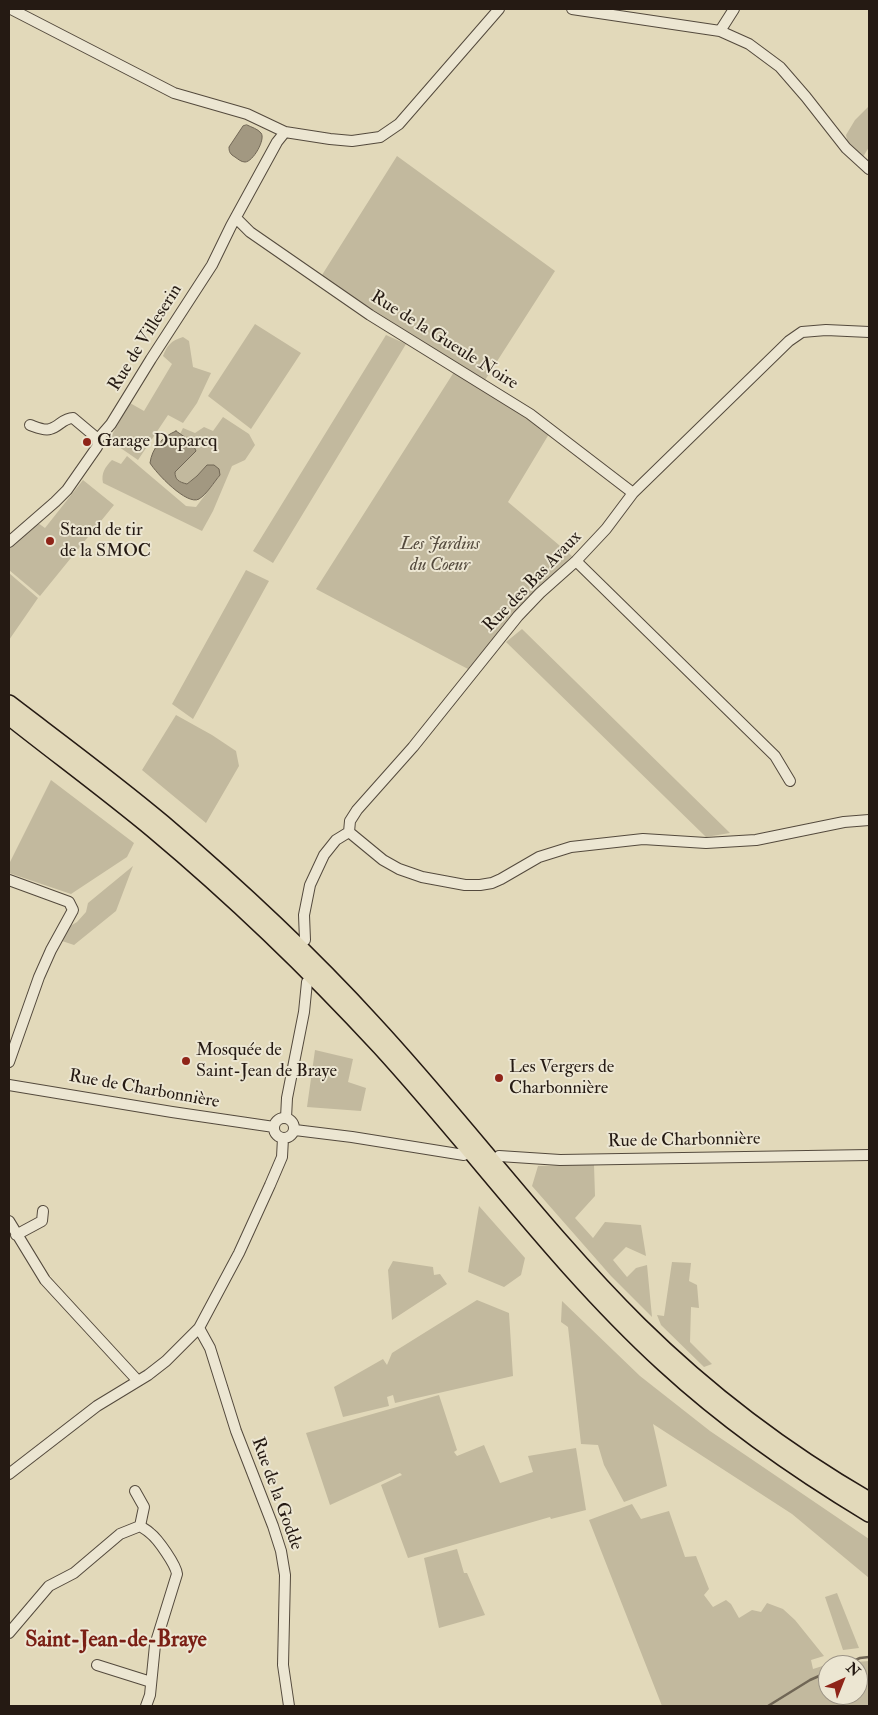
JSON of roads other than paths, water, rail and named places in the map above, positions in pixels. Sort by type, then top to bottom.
[{"type":"highway","points":[[9,703],[161,822],[246,896],[324,971],[442,1100],[540,1217],[602,1286],[676,1360],[728,1404],[777,1441],[833,1479],[869,1500]]},
{"type":"highway","points":[[9,717],[152,829],[274,938],[331,995],[432,1106],[563,1261],[616,1318],[662,1362],[741,1429],[818,1483],[869,1514]]},
{"type":"street","points":[[11,9],[174,93],[248,114],[285,132],[352,141],[380,137],[399,124],[424,98],[499,9]]},
{"type":"street","points":[[572,9],[720,31],[749,44],[780,66],[846,148],[869,169]]},
{"type":"street","points":[[720,31],[734,9]]},
{"type":"street","name":"Rue de Villeserin","points":[[9,542],[55,502],[97,447],[98,439],[111,424],[206,276],[277,142],[285,132]]},
{"type":"street","name":"Rue de la Gueule Noire","points":[[236,218],[250,232],[370,315],[530,414],[633,493]]},
{"type":"street","name":"Rue des Bas Avaux","points":[[305,940],[304,915],[310,886],[324,855],[336,840],[349,832],[350,821],[357,810],[412,747],[518,616],[540,593],[576,562],[606,529],[633,493],[789,341],[802,332],[826,330],[869,332]]},
{"type":"street","points":[[30,425],[42,429],[52,429],[62,421],[73,418],[98,439]]},
{"type":"street","points":[[576,562],[775,756],[790,781]]},
{"type":"street","points":[[349,832],[383,860],[399,869],[422,877],[480,885],[501,879],[539,856],[571,848],[643,839],[706,843],[756,840],[844,822],[869,820]]},
{"type":"street","points":[[9,880],[70,902],[73,910],[51,950],[39,977],[9,1062]]},
{"type":"street","points":[[286,1118],[287,1098],[304,1012],[307,982]]},
{"type":"street","name":"Rue de Charbonnière","points":[[9,1085],[274,1126]]},
{"type":"street","points":[[280,1118],[286,1118],[292,1121],[295,1130],[289,1137],[283,1138],[275,1133],[274,1126],[280,1118]]},
{"type":"street","points":[[295,1130],[464,1155]]},
{"type":"street","points":[[9,1474],[76,1422],[166,1361],[200,1328],[239,1253],[270,1186],[282,1157],[283,1138]]},
{"type":"street","name":"Rue de Charbonnière","points":[[499,1156],[560,1160],[869,1155]]},
{"type":"street","points":[[9,1244],[42,1221],[43,1211]]},
{"type":"street","points":[[9,1221],[44,1280],[138,1381]]},
{"type":"street","name":"Rue de la Godde","points":[[200,1328],[210,1348],[236,1431],[281,1550],[285,1575],[283,1665],[289,1706]]},
{"type":"street","points":[[135,1491],[144,1507],[140,1526]]},
{"type":"street","points":[[9,1633],[49,1586],[74,1573],[120,1534],[140,1526]]},
{"type":"street","points":[[140,1526],[156,1538],[175,1567],[177,1574],[155,1645],[146,1706]]},
{"type":"street","points":[[97,1665],[151,1682]]},
{"type":"waterway","points":[[768,1706],[818,1676]]},
{"type":"place","name":"Garage Duparcq","points":[[87,442]]},
{"type":"place","name":"Stand de tir de la SMOC","points":[[50,541]]},
{"type":"place","name":"Mosquée de Saint-Jean de Braye","points":[[186,1061]]},
{"type":"place","name":"Les Vergers de Charbonnière","points":[[499,1078]]},
{"type":"district","name":"Saint-Jean-de-Braye","points":[[116,1641]]},
{"type":"park label","name":"Les Jardins du Coeur","points":[[440,555]]}]
